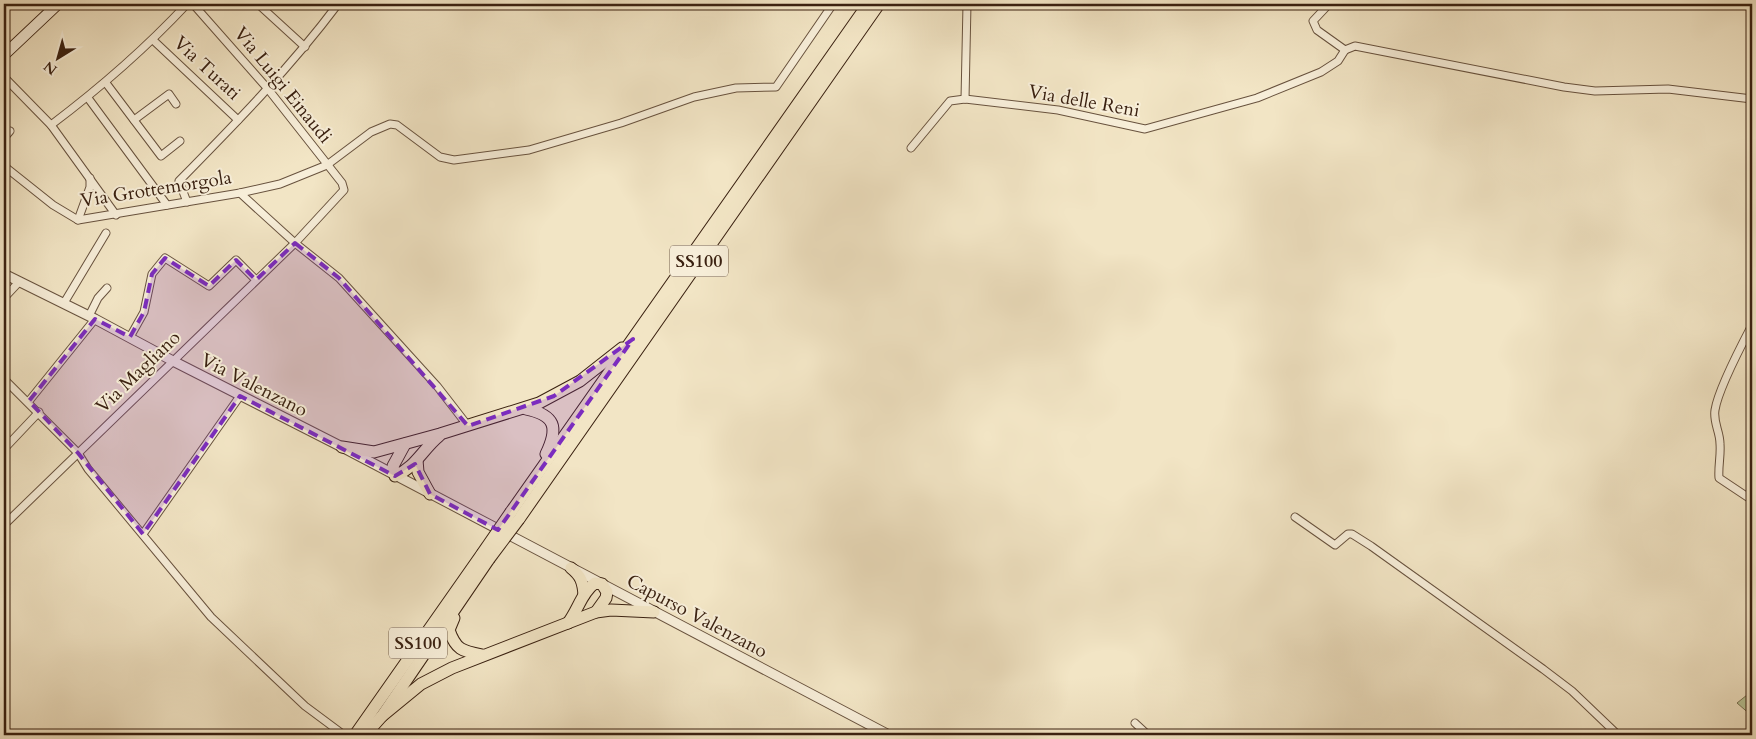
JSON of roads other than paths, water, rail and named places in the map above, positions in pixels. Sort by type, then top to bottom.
[{"type":"highway","name":"SS100","points":[[515,516],[524,494],[868,4]]},
{"type":"highway","name":"SS100","points":[[382,716],[515,516],[879,4]]},
{"type":"highway","name":"SS100","points":[[342,447],[374,452],[468,426],[524,408],[554,396],[573,385],[633,339]]},
{"type":"highway","points":[[524,408],[539,412],[554,425],[554,434],[524,494]]},
{"type":"highway","name":"SS100","points":[[395,476],[404,473],[440,434]]},
{"type":"highway","points":[[395,476],[394,466],[405,444]]},
{"type":"highway","points":[[417,460],[421,481],[430,494]]},
{"type":"highway","name":"SS100","points":[[482,655],[461,650],[453,642],[449,630],[485,560]]},
{"type":"highway","name":"SS100","points":[[355,735],[485,560]]},
{"type":"highway","points":[[568,623],[581,604],[584,595],[583,584],[579,574],[571,568]]},
{"type":"highway","points":[[584,595],[595,583],[602,584],[607,592],[606,598],[596,612]]},
{"type":"highway","name":"SS100","points":[[355,735],[421,684],[482,655],[596,612],[611,610],[654,612]]},
{"type":"main road","points":[[4,55],[58,4]]},
{"type":"street","points":[[51,125],[106,83],[153,40],[187,4]]},
{"type":"street","name":"Via Luigi Einaudi","points":[[193,4],[268,90],[342,183],[344,190],[295,243]]},
{"type":"street","points":[[258,4],[306,47]]},
{"type":"street","points":[[187,202],[179,181],[268,90],[306,47],[338,4]]},
{"type":"street","name":"Via Grottemorgola","points":[[4,166],[53,205],[78,220],[240,193],[280,184],[327,166],[371,132],[390,124],[397,125],[433,154],[454,160],[529,150],[621,124],[694,97],[736,88],[776,87],[833,4]]},
{"type":"street","points":[[911,148],[950,101],[965,99],[967,4]]},
{"type":"street","points":[[1329,4],[1313,21],[1316,30],[1345,50],[1355,46],[1564,87],[1595,91],[1668,89],[1752,100]]},
{"type":"street","name":"Via Turati","points":[[153,40],[238,120]]},
{"type":"street","name":"Via delle Reni","points":[[965,99],[1058,110],[1145,129],[1256,98],[1321,72],[1338,61],[1345,50]]},
{"type":"street","points":[[4,77],[51,125],[116,215]]},
{"type":"street","points":[[106,83],[161,156],[180,141]]},
{"type":"street","points":[[134,120],[169,94],[176,104]]},
{"type":"street","points":[[88,98],[167,205]]},
{"type":"street","points":[[4,138],[10,131]]},
{"type":"street","points":[[78,220],[90,187],[90,177]]},
{"type":"street","points":[[240,193],[295,243],[339,278],[436,386],[468,426]]},
{"type":"street","points":[[64,304],[106,232]]},
{"type":"street","name":"Via Magliano","points":[[4,525],[295,243]]},
{"type":"street","points":[[130,338],[144,312],[152,274],[165,258],[209,286],[236,260],[256,280]]},
{"type":"street","name":"Via Valenzano","points":[[4,274],[342,447],[489,526]]},
{"type":"street","points":[[4,298],[19,282]]},
{"type":"street","points":[[28,402],[92,318],[98,298],[107,288]]},
{"type":"street","points":[[1752,325],[1715,408],[1714,423],[1718,430],[1720,444],[1719,478],[1752,500]]},
{"type":"street","points":[[4,379],[78,452],[88,469],[211,617],[305,706],[355,735]]},
{"type":"street","points":[[143,534],[240,396]]},
{"type":"street","points":[[4,449],[39,412]]},
{"type":"street","points":[[1295,517],[1335,545],[1348,534],[1352,534],[1371,546],[1543,668],[1572,691],[1618,735]]},
{"type":"street","name":"Capurso Valenzano","points":[[489,526],[889,735]]},
{"type":"street","points":[[1135,723],[1148,735]]}]
